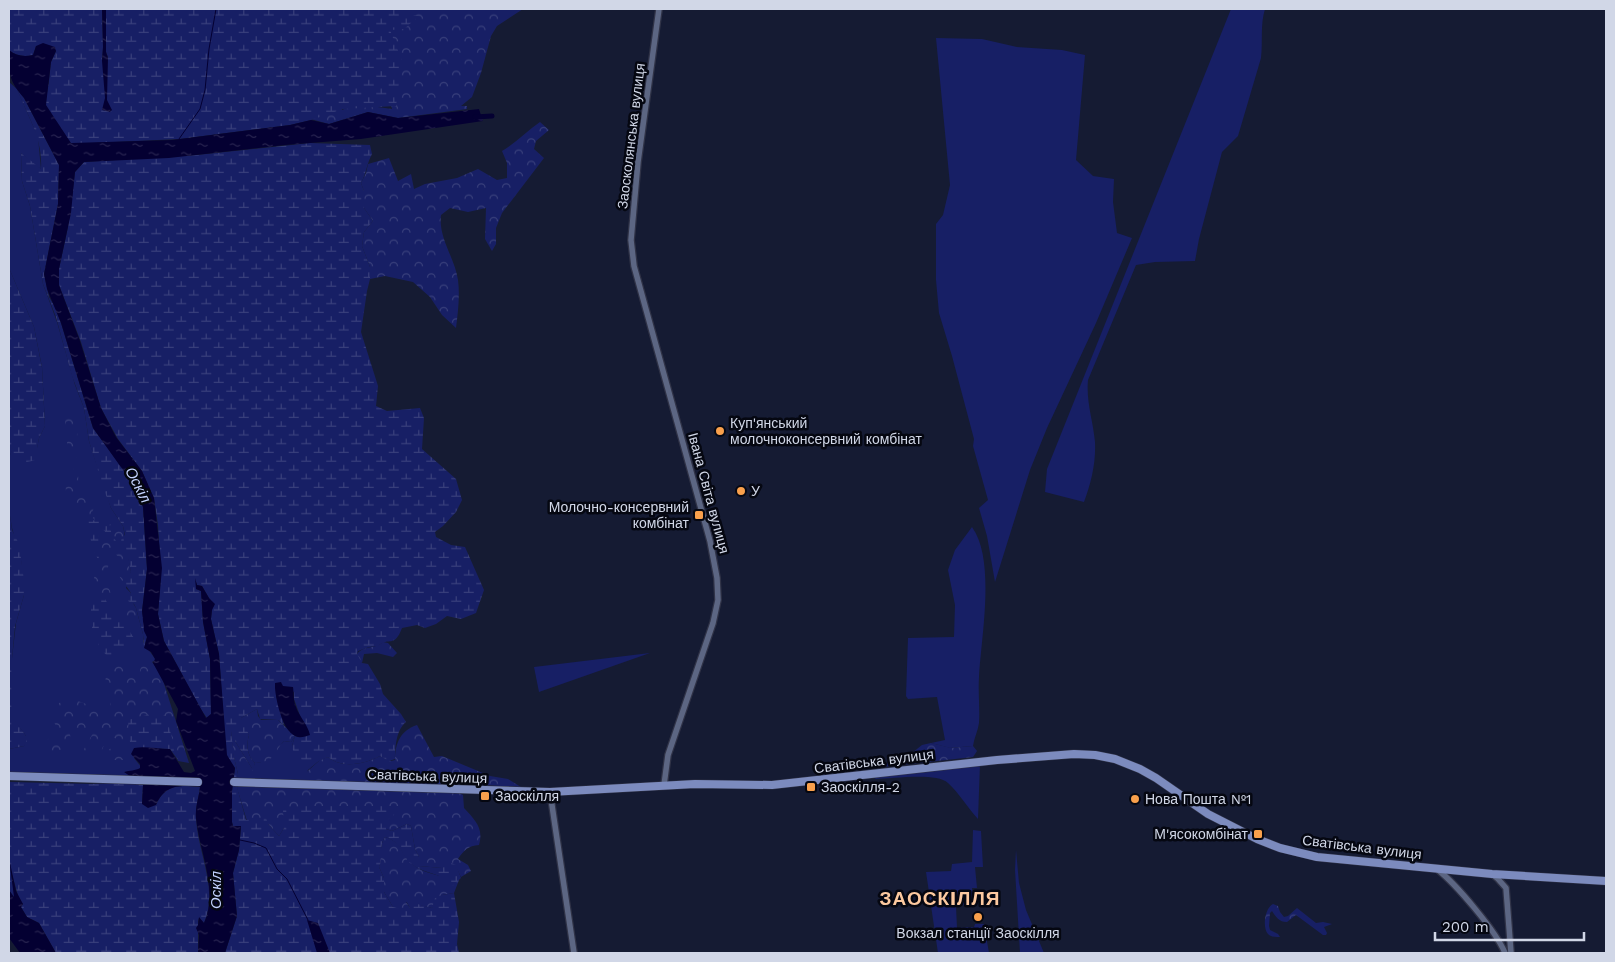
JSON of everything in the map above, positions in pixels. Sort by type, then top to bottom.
[{"type":"main road","name":"Сватівська вулиця","points":[[234,782],[550,792],[664,785],[772,785],[976,762],[1074,754],[1115,759],[1140,769],[1208,814],[1232,827],[1280,848],[1317,857],[1492,874],[1606,881]]},
{"type":"main road","points":[[9,776],[198,782]]},
{"type":"street","name":"Заосколянська вулиця","points":[[634,266],[631,240],[638,162],[659,9]]},
{"type":"street","name":"Івана Світа вулиця","points":[[634,266],[710,541],[717,578],[718,600],[713,623],[668,755],[664,785]]},
{"type":"street","points":[[550,792],[574,953]]},
{"type":"street","points":[[1436,869],[1446,876],[1484,921],[1497,938],[1505,953]]},
{"type":"street","points":[[1492,874],[1506,888],[1512,953]]},
{"type":"green space","points":[[9,9],[102,9],[102,61],[108,57],[106,52],[106,9],[401,9],[402,14],[419,16],[404,29],[390,30],[402,61],[396,106],[343,109],[290,125],[179,139],[71,144],[45,105],[51,62],[56,51],[36,46],[33,55],[23,56],[14,54],[9,50]]},
{"type":"green space","points":[[393,9],[523,9],[497,26],[491,36],[472,97],[461,106],[467,106],[467,109],[398,118],[368,112],[329,124],[307,118],[341,106],[342,110],[356,104],[392,109],[386,72],[387,46]]},
{"type":"green space","points":[[1231,9],[1265,9],[1261,58],[1238,136],[1222,152],[1195,261],[1155,262],[1136,265],[1088,380],[1095,458],[1084,502],[1045,492],[1047,469]]},
{"type":"green space","points":[[936,38],[982,39],[1017,47],[1062,50],[1085,55],[1076,160],[1093,176],[1114,179],[1113,202],[1117,233],[1132,238],[1030,470],[995,582],[987,536],[979,508],[988,500],[973,446],[974,439],[939,313],[936,280],[936,224],[943,215],[950,185]]},
{"type":"green space","points":[[9,82],[17,89],[38,137],[41,169],[21,153],[22,181],[30,206],[43,284],[84,408],[89,441],[111,508],[123,526],[131,572],[126,588],[131,593],[130,598],[136,608],[143,634],[143,642],[156,660],[152,662],[134,758],[142,768],[125,772],[131,776],[9,772],[9,749],[24,746],[26,736],[11,716],[12,658],[16,623],[24,595],[21,560],[9,510],[9,458],[13,446],[37,448],[39,438],[45,426],[42,367],[34,327],[9,268]]},
{"type":"green space","points":[[17,89],[24,98],[59,165],[58,204],[44,274],[49,297],[61,323],[93,428],[133,483],[143,507],[147,569],[142,611],[147,637],[144,648],[143,634],[136,608],[134,604],[128,601],[131,593],[124,583],[131,572],[126,549],[121,540],[125,535],[123,526],[111,508],[104,490],[89,441],[84,408],[72,376],[56,317],[43,284],[30,206],[22,181],[21,153],[41,169],[40,147]]},
{"type":"green space","points":[[540,122],[549,130],[536,141],[534,149],[544,158],[502,213],[496,228],[496,244],[492,251],[485,239],[486,208],[468,212],[450,208],[441,215],[444,240],[454,264],[458,280],[459,298],[456,328],[442,315],[430,297],[413,282],[385,276],[370,279],[370,267],[362,246],[364,232],[373,221],[364,208],[364,191],[361,183],[368,164],[389,158],[398,181],[411,174],[414,189],[425,184],[457,178],[478,169],[497,180],[507,178],[507,163],[502,151]]},
{"type":"green space","points":[[310,143],[370,145],[372,154],[361,183],[364,191],[364,208],[373,221],[364,232],[362,246],[370,267],[370,279],[361,332],[378,386],[376,406],[387,411],[420,408],[424,418],[422,449],[456,479],[462,500],[456,512],[435,532],[436,537],[451,545],[465,547],[484,590],[476,613],[461,619],[447,616],[436,624],[425,628],[417,625],[402,628],[394,640],[358,651],[357,654],[362,663],[368,664],[380,684],[383,694],[406,722],[398,734],[395,759],[389,761],[380,756],[361,763],[347,764],[334,761],[328,757],[314,763],[295,758],[292,746],[295,736],[298,737],[303,724],[294,699],[294,692],[282,686],[276,696],[284,725],[278,720],[260,719],[257,709],[241,718],[249,735],[248,750],[250,757],[255,763],[253,770],[235,741],[235,731],[231,731],[238,774],[237,787],[246,820],[266,818],[268,824],[279,836],[284,828],[283,810],[304,806],[399,806],[399,811],[386,821],[386,829],[392,831],[407,824],[411,826],[415,849],[419,857],[419,866],[442,868],[449,862],[456,865],[461,878],[450,888],[445,884],[442,877],[412,865],[398,845],[385,837],[382,844],[379,867],[384,878],[384,892],[393,907],[408,911],[410,908],[406,901],[432,908],[435,898],[454,893],[459,922],[457,944],[459,953],[225,953],[237,916],[233,873],[239,850],[241,827],[233,826],[232,822],[232,791],[235,768],[226,756],[219,654],[211,619],[212,610],[209,598],[202,586],[197,585],[196,582],[196,589],[201,591],[203,622],[210,659],[211,714],[207,718],[164,641],[158,614],[161,573],[154,498],[142,471],[118,439],[101,408],[81,342],[59,285],[59,269],[68,227],[75,172],[84,162],[197,155]]},
{"type":"green space","points":[[9,268],[34,327],[42,368],[45,426],[39,438],[35,460],[26,462],[21,462],[13,456],[13,448],[9,458]]},
{"type":"green space","points":[[74,409],[78,443],[75,463],[68,453],[65,419],[68,413]]},
{"type":"green space","points":[[74,467],[78,474],[79,489],[92,503],[96,522],[85,515],[69,500],[66,487],[67,480]]},
{"type":"green space","points":[[9,507],[12,530],[19,544],[24,580],[24,595],[15,626],[12,658],[12,716],[26,736],[27,741],[24,746],[9,749]]},
{"type":"green space","points":[[93,509],[105,519],[116,541],[114,544],[110,543],[105,531],[98,528],[99,561],[92,546],[89,529],[88,518],[95,521],[92,516]]},
{"type":"green space","points":[[113,523],[123,528],[130,573],[122,581],[118,569],[119,557],[115,554],[110,558],[107,578],[113,598],[110,601],[100,596],[95,596],[92,590],[95,573],[99,565],[98,528],[105,532],[113,548],[119,549],[110,530],[109,525]]},
{"type":"green space","points":[[972,527],[979,541],[984,559],[985,579],[984,621],[979,677],[979,723],[973,746],[950,748],[931,743],[945,740],[937,697],[908,699],[906,696],[908,638],[954,637],[955,605],[948,570],[955,550]]},
{"type":"green space","points":[[102,593],[112,612],[122,620],[134,638],[133,646],[123,651],[113,661],[101,649],[92,627],[92,602]]},
{"type":"green space","points":[[129,604],[135,607],[140,630],[120,625]]},
{"type":"green space","points":[[383,642],[388,643],[397,653],[393,657],[377,653],[364,654],[362,663],[356,656],[365,648],[376,646]]},
{"type":"green space","points":[[650,653],[539,692],[534,667]]},
{"type":"green space","points":[[142,661],[152,662],[161,674],[189,763],[178,761],[164,716],[130,743],[108,736],[101,752],[118,746],[125,749],[123,760],[114,760],[107,755],[90,757],[83,751],[93,733],[69,730],[73,748],[38,753],[51,735],[59,745],[66,743],[48,712],[67,697],[111,713],[110,701],[105,686],[107,663],[123,666],[138,681]]},
{"type":"green space","points":[[257,709],[261,720],[278,720],[295,736],[291,742],[284,741],[271,759],[255,763],[249,754],[247,747],[249,735],[242,724],[241,718]]},
{"type":"green space","points":[[158,713],[166,716],[178,760],[170,749],[134,748],[131,754],[125,749],[123,742],[130,742],[128,720]]},
{"type":"green space","points":[[417,725],[434,757],[442,756],[490,776],[508,779],[521,787],[482,785],[461,777],[449,777],[442,784],[303,781],[302,776],[320,760],[328,757],[334,761],[347,764],[361,763],[380,756],[391,761],[395,760],[396,748],[400,738],[407,730]]},
{"type":"green space","points":[[235,730],[235,741],[253,770],[246,775],[238,774],[233,753],[231,731]]},
{"type":"green space","points":[[295,736],[292,746],[320,760],[308,770],[303,781],[237,778],[238,774],[249,772],[255,763],[265,761],[284,741],[291,742]]},
{"type":"green space","points":[[931,743],[951,748],[973,746],[977,751],[973,757],[882,767],[898,756],[912,753],[922,745]]},
{"type":"green space","points":[[980,764],[978,819],[952,787],[942,780],[924,777],[876,779],[873,777]]},
{"type":"green space","points":[[9,782],[92,784],[127,782],[143,785],[142,804],[156,805],[164,793],[174,787],[200,787],[196,817],[197,830],[206,870],[209,897],[204,923],[199,918],[198,921],[198,953],[56,953],[39,923],[27,917],[21,907],[23,904],[19,899],[10,867],[15,899],[9,890]]},
{"type":"green space","points":[[238,784],[456,791],[463,795],[464,808],[475,820],[480,834],[479,845],[467,849],[458,859],[468,865],[471,871],[461,877],[455,865],[442,868],[419,866],[419,857],[415,849],[411,826],[407,824],[392,831],[386,829],[284,828],[279,836],[268,824],[247,821],[237,788]]},
{"type":"green space","points":[[973,830],[981,831],[983,867],[975,867],[977,888],[972,888],[973,903],[956,906],[957,928],[974,927],[975,924],[984,924],[989,953],[938,953],[926,872],[951,871],[952,864],[972,862]]},
{"type":"green space","points":[[385,837],[396,842],[406,858],[420,869],[459,880],[454,893],[442,895],[432,908],[406,902],[410,908],[409,926],[393,907],[384,892],[384,878],[379,867],[382,844]]},
{"type":"green space","points":[[1016,850],[1019,883],[1026,910],[1044,953],[1020,953],[1015,870]]},
{"type":"green space","points":[[1273,904],[1278,906],[1284,917],[1297,908],[1316,923],[1332,924],[1324,927],[1327,933],[1323,935],[1296,915],[1287,922],[1284,922],[1278,919],[1272,911],[1270,913],[1270,930],[1280,937],[1272,936],[1266,931],[1265,922],[1266,913]]},
{"type":"water","points":[[102,9],[106,9],[107,100],[112,110],[110,112],[102,110],[105,98],[102,61]]},
{"type":"water","name":"Оскіл","points":[[43,43],[55,47],[56,51],[51,62],[46,105],[71,143],[172,140],[290,125],[311,120],[329,124],[368,112],[398,118],[479,109],[483,121],[361,139],[285,145],[169,158],[84,162],[75,172],[71,213],[59,269],[59,285],[80,341],[101,408],[116,437],[142,471],[154,498],[162,568],[158,614],[164,641],[206,718],[211,714],[210,659],[203,622],[201,591],[196,589],[195,578],[197,585],[202,586],[215,604],[211,619],[219,654],[227,755],[235,768],[232,791],[232,822],[233,826],[241,826],[239,850],[233,873],[237,916],[225,953],[198,953],[199,935],[196,928],[199,917],[204,923],[208,911],[209,898],[207,871],[196,818],[200,787],[174,787],[164,793],[156,805],[148,808],[142,804],[143,785],[124,772],[140,768],[140,764],[131,754],[134,748],[143,747],[170,749],[184,772],[191,773],[195,771],[176,721],[178,709],[153,663],[155,659],[151,652],[144,648],[147,637],[144,631],[142,611],[147,569],[143,507],[133,484],[93,428],[61,323],[47,289],[44,274],[58,204],[59,165],[24,98],[12,81],[9,65],[9,50],[20,56],[33,55],[36,46]]},
{"type":"water","points":[[281,682],[283,686],[293,687],[295,704],[310,735],[298,737],[293,735],[284,724],[275,688],[275,683]]},
{"type":"water","points":[[9,858],[16,891],[23,904],[21,907],[27,917],[39,923],[56,953],[20,953],[9,938],[9,890],[14,897]]},
{"type":"water","points":[[307,920],[318,923],[330,953],[317,953]]},
{"type":"waterway","points":[[179,139],[200,109],[205,90],[209,49],[216,9]]},
{"type":"waterway","points":[[475,117],[492,116]]},
{"type":"waterway","points":[[240,840],[266,848],[277,869],[287,879],[308,920]]},
{"type":"place","name":"Куп'янський молочноконсервний комбінат","points":[[720,431]]},
{"type":"place","name":"У","points":[[741,491]]},
{"type":"place","name":"Молочно-консервний комбінат","points":[[699,515]]},
{"type":"place","name":"Заоскілля-2","points":[[811,787]]},
{"type":"place","name":"Заоскілля","points":[[485,796]]},
{"type":"place","name":"Нова Пошта №1","points":[[1135,799]]},
{"type":"place","name":"М'ясокомбінат","points":[[1258,834]]},
{"type":"place","name":"Вокзал станції Заоскілля","points":[[978,917]]},
{"type":"district","name":"ЗАОСКIЛЛЯ","points":[[940,898]]}]
